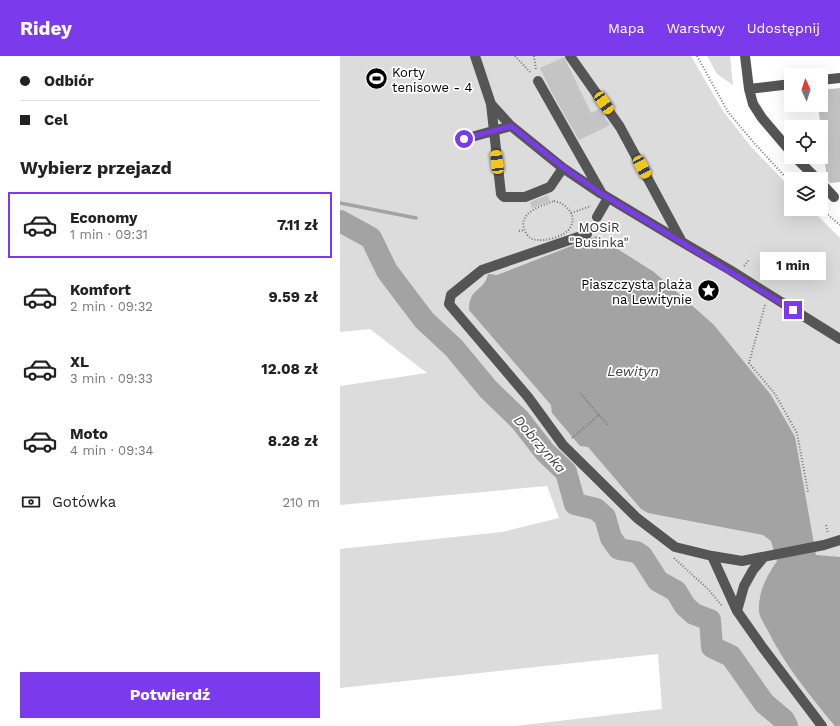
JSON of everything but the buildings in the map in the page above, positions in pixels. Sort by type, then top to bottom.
[{"type":"street","points":[[475,56],[491,104],[501,194],[504,196],[525,198],[550,187],[564,168]]},
{"type":"street","points":[[570,56],[620,127],[682,242]]},
{"type":"street","points":[[745,56],[749,89],[753,104],[762,118],[784,144]]},
{"type":"street","points":[[828,79],[840,78]]},
{"type":"street","points":[[538,81],[605,197]]},
{"type":"street","points":[[749,89],[784,85]]},
{"type":"street","points":[[491,104],[511,126],[564,168],[605,197],[682,242],[840,339]]},
{"type":"street","points":[[464,139],[511,126]]},
{"type":"street","points":[[802,164],[810,172]]},
{"type":"street","points":[[828,191],[834,197]]},
{"type":"street","points":[[597,217],[605,197]]},
{"type":"street","points":[[587,234],[482,270],[451,295],[449,304],[528,398],[563,445],[637,518],[675,547],[712,556],[742,561],[824,545],[840,540]]},
{"type":"street","points":[[712,556],[737,611],[822,726]]},
{"type":"street","points":[[737,611],[744,586],[753,570],[768,556]]},
{"type":"path","points":[[515,56],[538,81]]},
{"type":"path","points":[[534,56],[538,81]]},
{"type":"path","points":[[697,56],[728,112],[754,144],[784,176]]},
{"type":"path","points":[[571,213],[605,197]]},
{"type":"path","points":[[554,202],[561,202],[571,213],[572,220],[570,228],[566,232],[543,241],[534,240],[528,237],[524,230],[526,215],[532,210],[554,202]]},
{"type":"path","points":[[828,215],[840,225]]},
{"type":"path","points":[[519,230],[524,230]]},
{"type":"path","points":[[768,294],[749,363],[775,394],[797,432],[808,492]]},
{"type":"path","points":[[580,393],[609,426]]},
{"type":"path","points":[[573,437],[599,415]]},
{"type":"green space","name":"MOSiR \"Businka\"","points":[[340,56],[691,56],[723,111],[752,148],[784,181],[784,216],[818,216],[840,238],[840,726],[515,726],[662,709],[658,654],[340,688],[340,549],[502,532],[559,518],[547,486],[340,505],[340,386],[427,373],[370,329],[340,332]]},
{"type":"green space","points":[[707,56],[730,56],[733,85],[717,74]]},
{"type":"water","name":"Lewityn","points":[[597,236],[654,272],[714,325],[771,395],[795,437],[816,555],[840,557],[840,726],[835,726],[798,679],[781,655],[760,616],[759,605],[761,591],[769,573],[777,561],[771,541],[763,535],[648,513],[641,509],[588,447],[580,446],[552,413],[551,405],[469,310],[471,297],[486,280],[488,274],[497,275]]},
{"type":"waterway","points":[[340,203],[416,218]]},
{"type":"waterway","name":"Dobrzynka","points":[[340,221],[371,238],[387,271],[424,320],[454,348],[488,389],[520,420],[545,452],[566,472],[575,504],[596,509],[605,517],[611,538],[619,549],[636,552],[642,556],[658,581],[676,591],[685,606],[694,614],[710,620],[712,647],[731,656],[764,703],[784,720],[787,726]]},
{"type":"place","name":"Korty tenisowe - 4","points":[[377,79]]},
{"type":"place","name":"Piaszczysta plaża na Lewitynie","points":[[708,291]]},
{"type":"route","points":[[464,139],[511,126],[564,168],[602,194],[707,258],[730,270],[793,310]]}]
